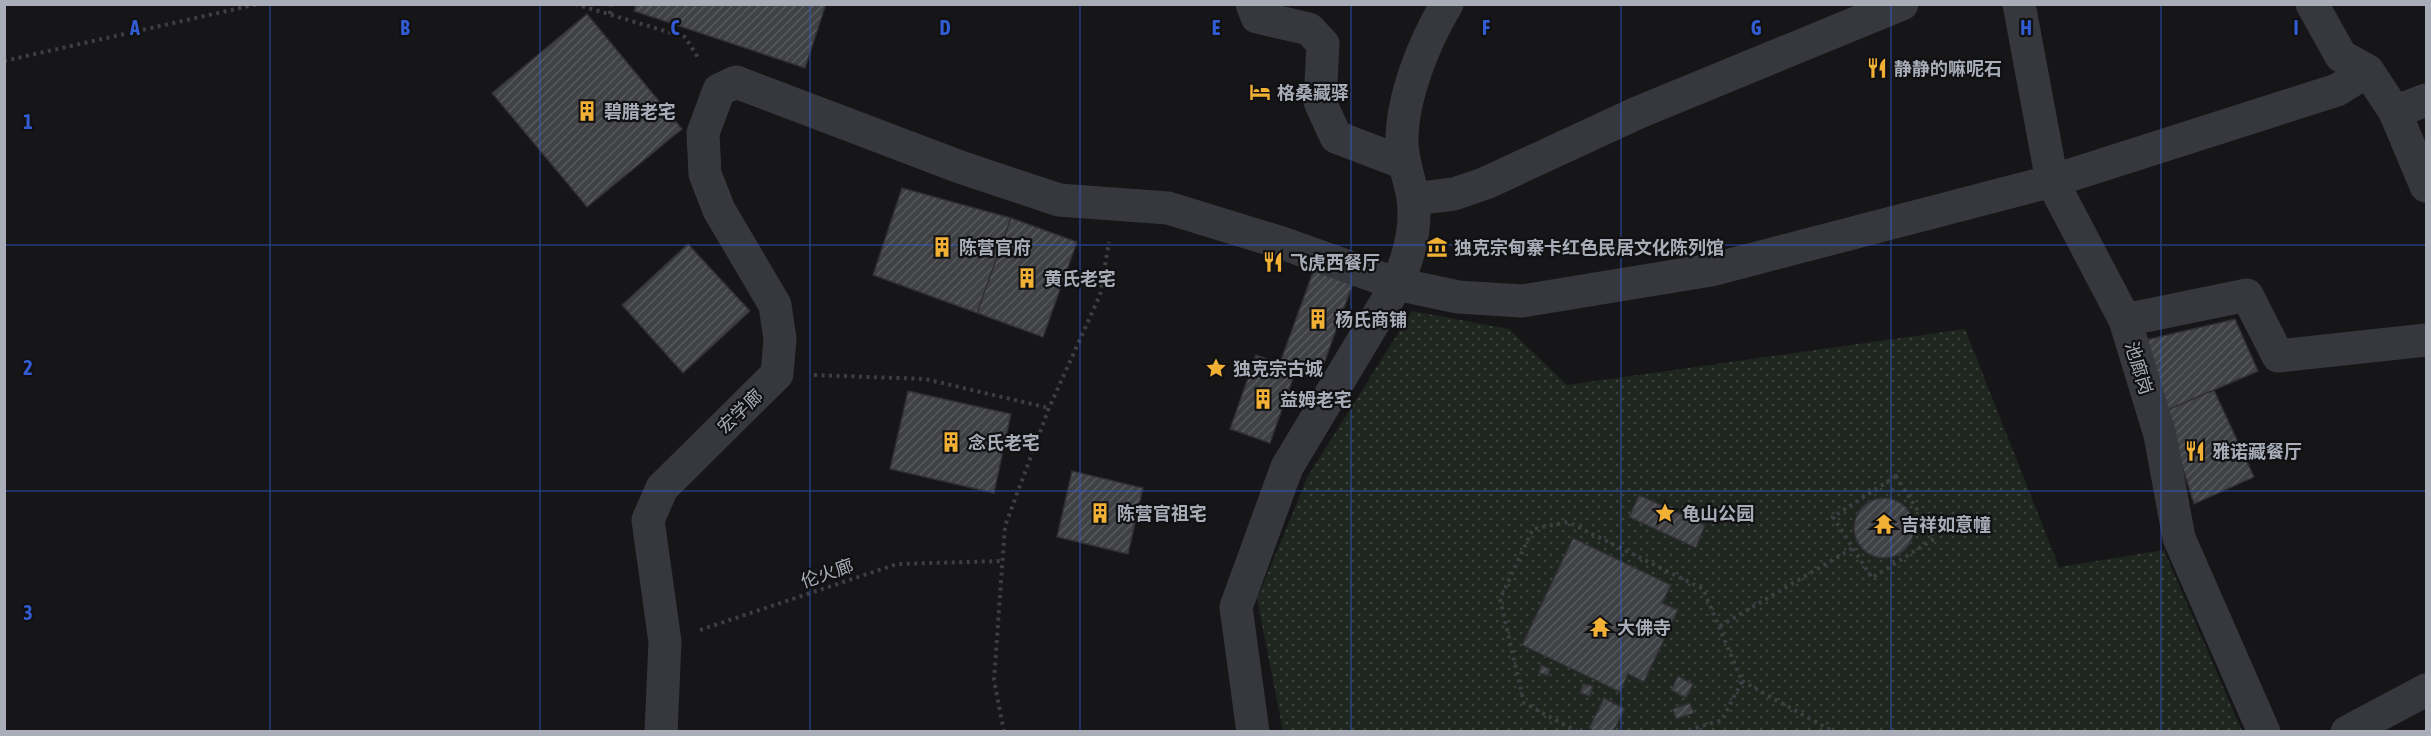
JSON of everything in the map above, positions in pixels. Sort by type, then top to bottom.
[{"type":"street","points":[[1252,4],[1257,17],[1309,29],[1323,44],[1320,102],[1335,137],[1404,163]]},
{"type":"street","points":[[1252,732],[1236,607],[1287,467],[1397,284],[1407,261],[1411,242],[1413,199],[1404,163],[1402,143],[1408,102],[1430,33],[1447,4]]},
{"type":"street","points":[[1413,199],[1454,194],[1485,183],[1637,113],[1902,4]]},
{"type":"street","name":"池廊岗","points":[[2019,4],[2052,181],[2125,320],[2160,435],[2178,538],[2264,732]]},
{"type":"street","points":[[2312,4],[2341,56],[2367,71],[2395,112],[2427,186]]},
{"type":"street","points":[[719,90],[736,82],[960,167],[1059,200],[1168,208],[1282,243],[1397,284],[1458,297],[1522,301],[1711,270],[2052,181],[2337,90],[2367,71]]},
{"type":"street","name":"宏学廊","points":[[661,732],[665,642],[648,520],[662,488],[777,374],[780,339],[775,305],[719,210],[705,174],[703,133],[719,90]]},
{"type":"street","points":[[2395,112],[2427,100]]},
{"type":"street","points":[[2125,320],[2247,295],[2278,356],[2427,340]]},
{"type":"street","points":[[2347,732],[2427,690]]},
{"type":"path","points":[[4,61],[258,4]]},
{"type":"path","points":[[575,4],[685,37],[719,90]]},
{"type":"path","points":[[610,14],[611,4]]},
{"type":"path","points":[[1004,732],[994,681],[1005,526],[1049,408],[1100,295],[1116,205]]},
{"type":"path","points":[[777,374],[926,379],[1049,408]]},
{"type":"path","points":[[1896,476],[1935,538],[1872,578],[1853,548],[1833,517],[1896,476]]},
{"type":"path","points":[[1578,732],[1524,703],[1500,599],[1533,529],[1568,522],[1703,589],[1742,681],[1834,732]]},
{"type":"path","points":[[1720,626],[1853,548]]},
{"type":"path","name":"伦火廊","points":[[665,642],[897,564],[1002,561]]},
{"type":"path","points":[[1682,732],[1722,720],[1742,681]]},
{"type":"shaded area","name":"龟山公园","points":[[1412,311],[1509,329],[1567,385],[1965,329],[2059,567],[2164,550],[2242,731],[1283,731],[1257,599],[1308,476]]},
{"type":"building","points":[[636,4],[826,4],[805,68],[634,11]]},
{"type":"building","name":"碧腊老宅","points":[[587,14],[682,129],[587,207],[492,93]]},
{"type":"building","name":"陈营官府","points":[[902,188],[1011,218],[977,313],[873,275]]},
{"type":"building","name":"黄氏老宅","points":[[1011,218],[1077,242],[1043,337],[977,313]]},
{"type":"building","points":[[688,244],[750,311],[683,373],[622,305]]},
{"type":"building","name":"杨氏商铺","points":[[1317,261],[1356,275],[1319,377],[1280,363]]},
{"type":"building","points":[[2235,319],[2258,371],[2165,411],[2141,341]]},
{"type":"building","name":"益姆老宅","points":[[1256,355],[1296,370],[1270,443],[1230,429]]},
{"type":"building","points":[[2214,390],[2254,477],[2194,504],[2165,411]]},
{"type":"building","name":"念氏老宅","points":[[908,391],[1011,414],[994,493],[890,469]]},
{"type":"building","name":"陈营官祖宅","points":[[1072,471],[1143,488],[1128,554],[1057,537]]},
{"type":"building","points":[[1639,495],[1705,525],[1696,548],[1629,517]]},
{"type":"building","name":"吉祥如意幢","points":[[1884,498],[1896,500],[1909,511],[1914,528],[1912,540],[1901,553],[1884,558],[1872,556],[1859,545],[1854,528],[1856,516],[1867,503]]},
{"type":"building","name":"大佛寺","points":[[1573,538],[1671,585],[1662,603],[1678,610],[1644,682],[1628,674],[1620,692],[1522,645]]},
{"type":"building","points":[[1541,665],[1550,669],[1548,676],[1539,673]]},
{"type":"building","points":[[1678,676],[1693,684],[1686,698],[1671,690]]},
{"type":"building","points":[[1583,684],[1593,686],[1590,696],[1580,693]]},
{"type":"building","points":[[1604,698],[1625,709],[1613,732],[1595,732],[1589,728]]},
{"type":"building","points":[[1690,703],[1694,713],[1676,719],[1673,709]]},
{"type":"place","name":"静静的嘛呢石","points":[[1877,68]]},
{"type":"place","name":"格桑藏驿","points":[[1260,92]]},
{"type":"place","name":"碧腊老宅","points":[[587,111]]},
{"type":"place","name":"陈营官府","points":[[942,247]]},
{"type":"place","name":"独克宗甸寨卡红色民居文化陈列馆","points":[[1437,247]]},
{"type":"place","name":"飞虎西餐厅","points":[[1273,262]]},
{"type":"place","name":"黄氏老宅","points":[[1027,278]]},
{"type":"place","name":"杨氏商铺","points":[[1318,319]]},
{"type":"place","name":"独克宗古城","points":[[1216,368]]},
{"type":"place","name":"益姆老宅","points":[[1263,399]]},
{"type":"place","name":"念氏老宅","points":[[951,442]]},
{"type":"place","name":"雅诺藏餐厅","points":[[2195,451]]},
{"type":"place","name":"陈营官祖宅","points":[[1100,513]]},
{"type":"place","name":"龟山公园","points":[[1665,513]]},
{"type":"place","name":"吉祥如意幢","points":[[1884,524]]},
{"type":"place","name":"大佛寺","points":[[1600,627]]}]
